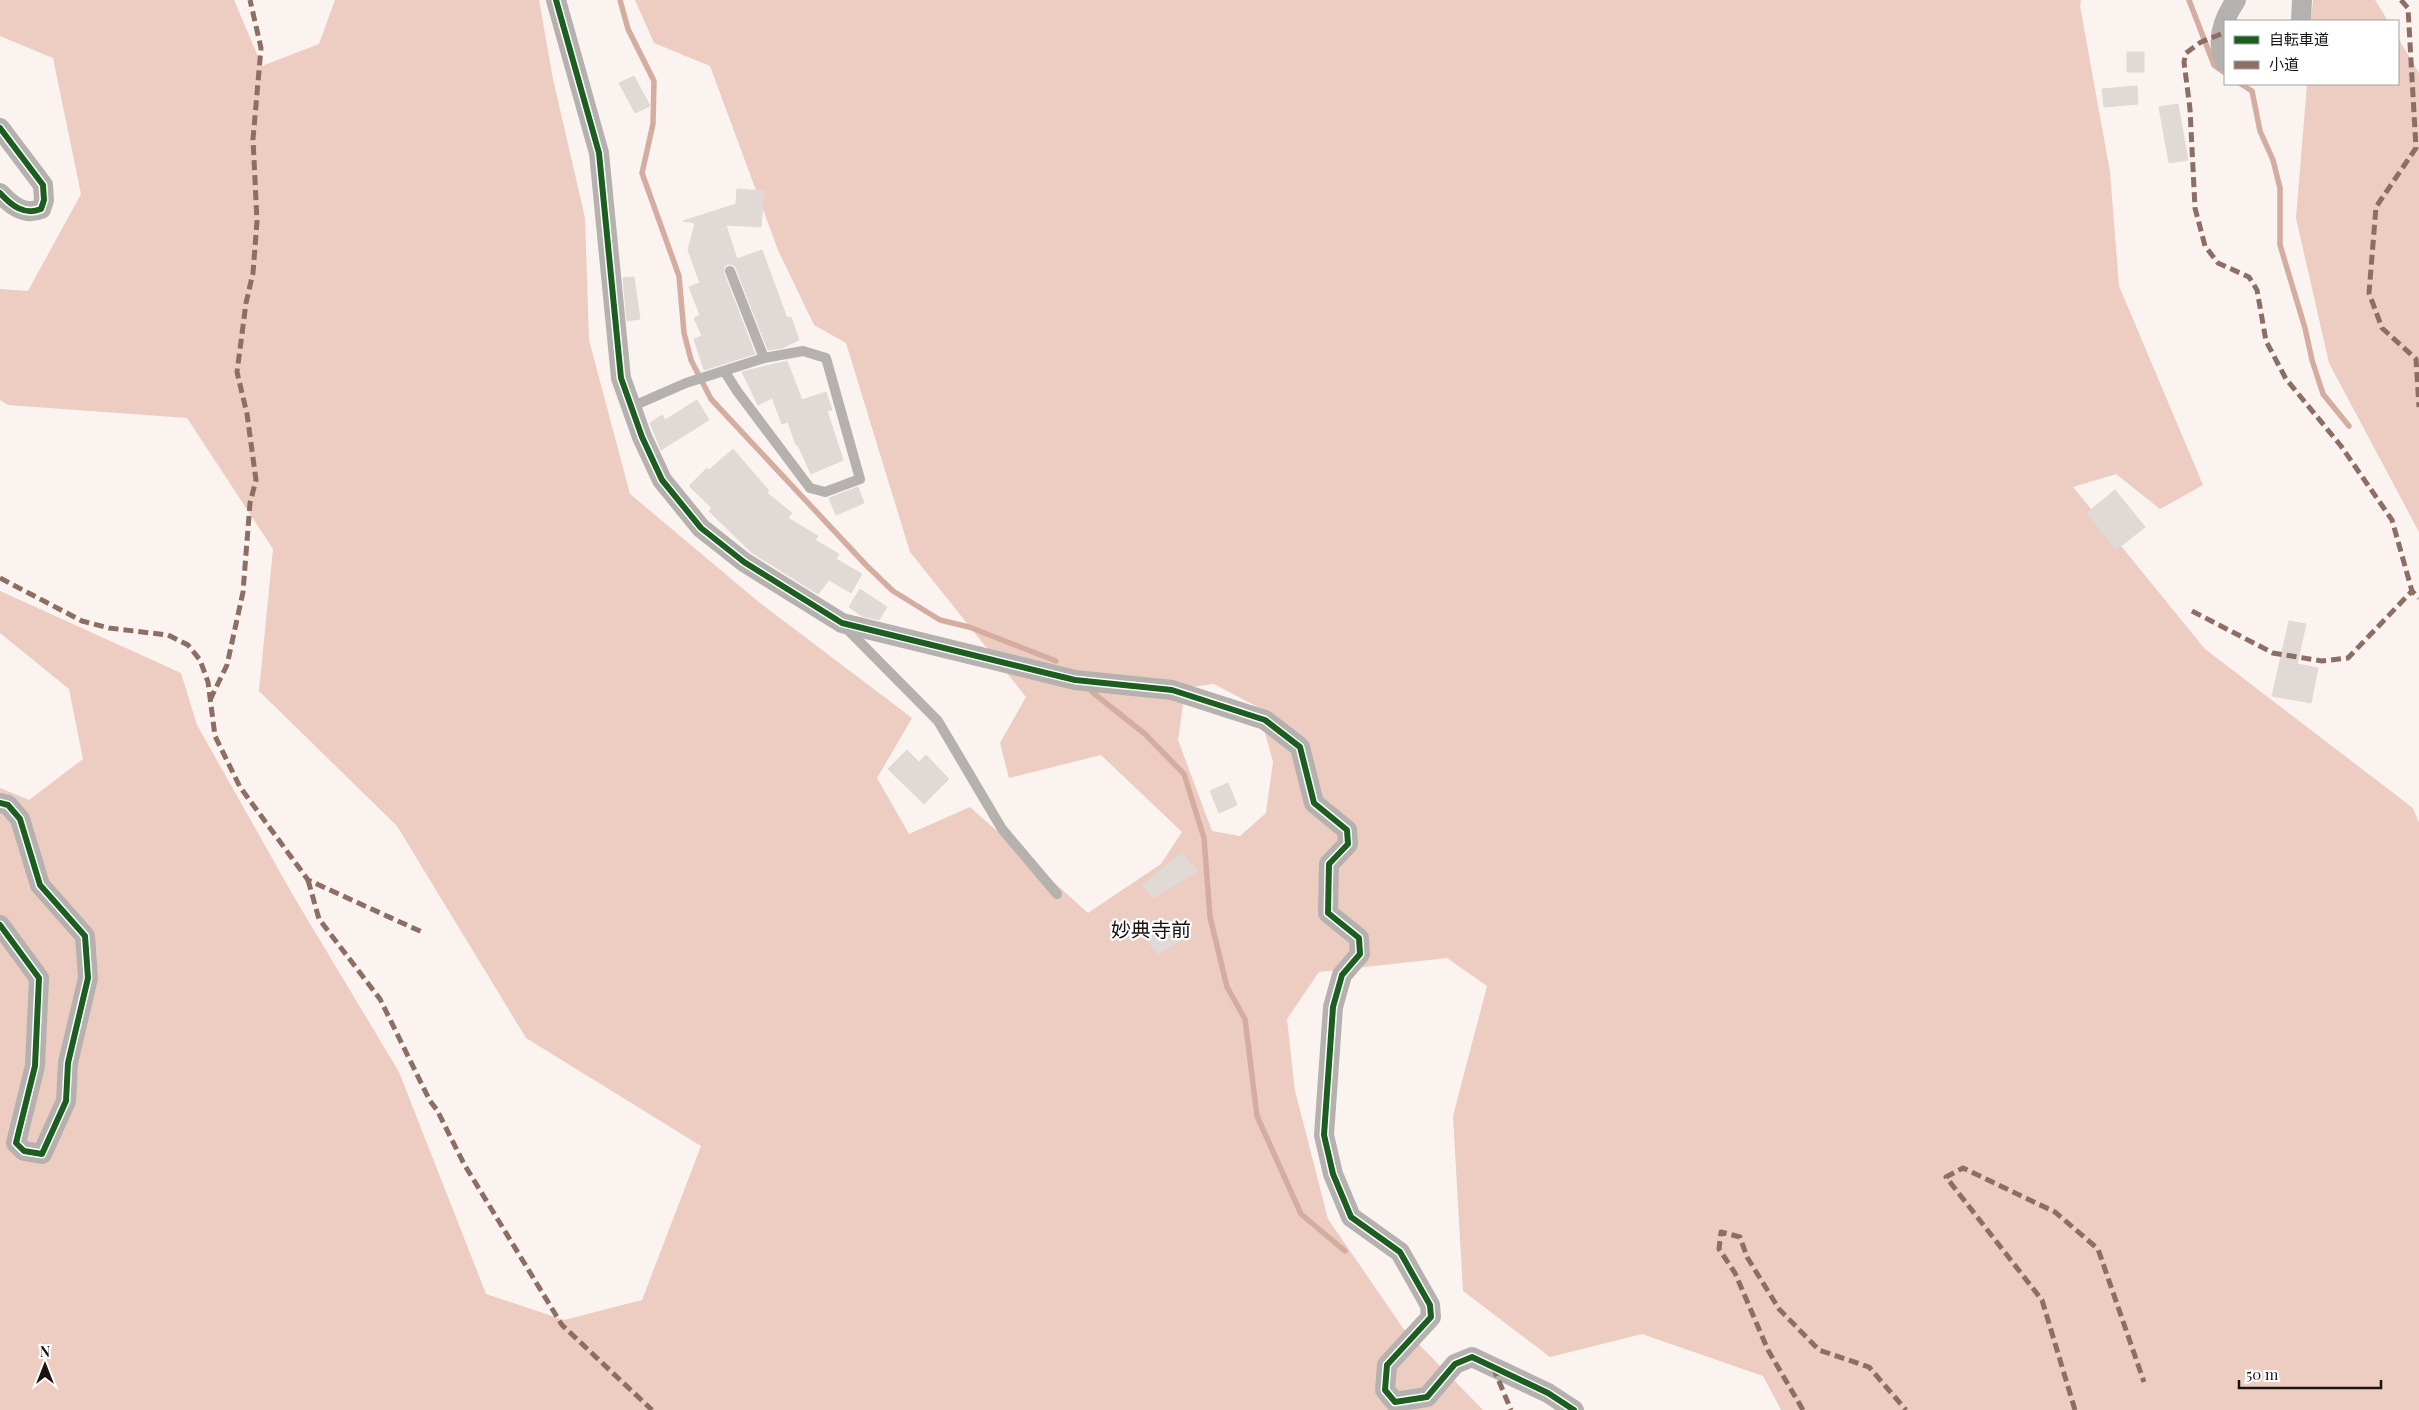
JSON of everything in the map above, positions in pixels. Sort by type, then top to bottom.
[{"type":"street","points":[[556,0],[599,153],[621,378],[631,407],[662,480],[701,528],[744,562],[842,623],[1075,680],[1172,690],[1266,720],[1300,747],[1314,803],[1348,830],[1348,844],[1329,864],[1328,913],[1359,938],[1360,954],[1342,976],[1333,1008],[1324,1135],[1333,1174],[1351,1217],[1400,1252],[1414,1281],[1430,1305],[1431,1317],[1388,1365],[1384,1390],[1395,1402],[1427,1397],[1455,1364],[1472,1357],[1548,1393],[1574,1410]]},
{"type":"street","points":[[2224,58],[2220,44],[2221,28],[2226,14],[2236,0]]},
{"type":"street","points":[[2301,20],[2302,0]]},
{"type":"street","points":[[0,128],[43,184],[44,200],[41,209],[32,212],[16,208],[0,193]]},
{"type":"street","points":[[0,803],[8,805],[20,819],[40,884],[85,936],[88,978],[68,1063],[66,1101],[42,1154],[24,1151],[16,1143],[35,1066],[39,978],[0,925]]},
{"type":"lane","points":[[730,271],[764,358]]},
{"type":"lane","points":[[631,407],[686,383],[726,372],[764,358],[803,351],[826,358],[860,479],[825,492],[810,488],[748,407],[726,372]]},
{"type":"lane","points":[[842,623],[938,721],[1002,829],[1057,894]]},
{"type":"shaded area","points":[[0,0],[234,0],[262,66],[319,44],[335,0],[539,0],[553,79],[585,218],[589,340],[630,494],[760,603],[912,718],[877,778],[909,834],[970,807],[1088,913],[1161,864],[1182,832],[1101,755],[1009,778],[1000,743],[1026,697],[910,552],[846,343],[814,325],[778,250],[710,66],[654,43],[635,0],[2081,0],[2080,6],[2110,172],[2119,286],[2203,485],[2160,509],[2116,474],[2073,487],[2205,649],[2413,808],[2419,823],[2419,1410],[1781,1410],[1763,1376],[1642,1334],[1550,1357],[1463,1291],[1453,1116],[1487,986],[1447,958],[1319,972],[1287,1019],[1295,1091],[1328,1219],[1403,1328],[1483,1410],[0,1410],[0,788],[29,800],[83,759],[69,689],[0,633],[0,591],[181,673],[197,725],[294,897],[399,1072],[486,1294],[564,1320],[642,1300],[701,1146],[526,1038],[397,826],[259,691],[273,549],[187,418],[8,405],[0,400],[0,289],[28,291],[81,194],[53,58],[0,36]],"holes":[[[1214,684],[1258,707],[1273,762],[1266,813],[1240,836],[1212,831],[1178,740],[1183,705],[1190,687]]]},
{"type":"shaded area","points":[[2313,0],[2375,0],[2387,20],[2311,20]]},
{"type":"shaded area","points":[[2399,40],[2419,73],[2419,532],[2329,363],[2296,218],[2307,85],[2399,85]]},
{"type":"building","points":[[2127,52],[2144,52],[2144,72],[2127,72]]},
{"type":"building","points":[[634,76],[650,106],[635,113],[619,83]]},
{"type":"building","points":[[2137,86],[2138,104],[2104,107],[2102,89]]},
{"type":"building","points":[[2178,104],[2188,160],[2169,163],[2159,107]]},
{"type":"building","points":[[737,189],[764,191],[761,227],[726,225],[737,259],[762,250],[787,318],[791,317],[799,340],[782,348],[768,350],[736,268],[734,265],[728,264],[724,267],[724,274],[755,354],[704,370],[694,339],[702,336],[694,318],[700,315],[689,287],[700,283],[688,250],[695,223],[683,221],[736,204]]},
{"type":"building","points":[[634,277],[640,319],[627,321],[623,278]]},
{"type":"building","points":[[787,361],[802,400],[826,392],[832,410],[827,411],[843,460],[811,474],[798,445],[796,445],[788,422],[782,424],[772,398],[758,405],[742,372]]},
{"type":"building","points":[[697,400],[709,420],[661,450],[650,423],[662,415],[665,420]]},
{"type":"building","points":[[733,449],[769,491],[767,493],[792,513],[788,518],[818,536],[815,540],[839,554],[836,559],[862,574],[851,593],[829,580],[818,594],[751,552],[709,511],[712,508],[689,486],[707,468],[709,470]]},
{"type":"building","points":[[858,487],[864,503],[836,515],[829,498]]},
{"type":"building","points":[[2115,490],[2145,527],[2116,550],[2087,513]]},
{"type":"building","points":[[860,589],[887,607],[879,620],[862,616],[849,607]]},
{"type":"building","points":[[2289,621],[2306,624],[2297,664],[2318,668],[2311,703],[2272,696]]},
{"type":"building","points":[[907,750],[919,762],[926,755],[949,779],[924,804],[888,769]]},
{"type":"building","points":[[1228,783],[1237,805],[1219,813],[1210,791]]},
{"type":"building","points":[[1181,853],[1198,871],[1153,898],[1142,885]]},
{"type":"building","points":[[1171,923],[1182,940],[1157,955],[1146,937]]},
{"type":"waterway","points":[[620,0],[628,29],[654,81],[653,124],[642,173],[679,276],[684,333],[691,360],[711,399],[866,565],[893,591],[940,620],[969,627],[1056,661]]},
{"type":"waterway","points":[[2189,0],[2214,65],[2224,72]]},
{"type":"waterway","points":[[2243,85],[2252,91],[2260,131],[2273,160],[2280,188],[2280,245],[2305,328],[2312,360],[2323,394],[2349,426]]},
{"type":"waterway","points":[[1092,692],[1145,734],[1184,774],[1204,838],[1210,917],[1227,987],[1245,1019],[1257,1116],[1301,1214],[1345,1251]]},
{"type":"marked path","points":[[210,700],[227,665],[243,592],[250,503],[256,480],[247,414],[237,372],[246,303],[253,273],[257,221],[253,139],[261,48],[250,0]]},
{"type":"marked path","points":[[2401,0],[2408,8],[2416,148],[2376,207],[2369,293],[2382,328],[2416,359],[2419,407]]},
{"type":"marked path","points":[[2221,34],[2201,42],[2186,53],[2184,62],[2190,109],[2195,208],[2205,246],[2218,263],[2249,277],[2257,290],[2266,341],[2286,379],[2341,446],[2392,520],[2412,591],[2419,598]]},
{"type":"marked path","points":[[0,578],[82,621],[109,628],[168,635],[188,645],[200,660],[208,682],[215,736],[240,787],[308,880],[422,932]]},
{"type":"marked path","points":[[2192,611],[2273,653],[2322,661],[2348,658],[2412,591]]},
{"type":"marked path","points":[[308,880],[319,919],[380,999],[430,1101],[437,1110],[464,1164],[562,1325],[652,1410]]},
{"type":"marked path","points":[[2075,1410],[2042,1300],[1946,1177],[1963,1168],[2055,1212],[2098,1249],[2144,1382]]},
{"type":"marked path","points":[[1803,1410],[1768,1350],[1735,1273],[1719,1249],[1721,1232],[1740,1237],[1747,1257],[1779,1309],[1819,1350],[1869,1367],[1906,1410]]},
{"type":"marked path","points":[[1493,1367],[1511,1410]]},
{"type":"cycle path","points":[[556,0],[599,153],[621,378],[642,437],[662,480],[701,528],[744,562],[842,623],[1075,680],[1172,690],[1265,720],[1300,747],[1314,803],[1347,830],[1348,844],[1329,864],[1328,913],[1359,938],[1360,954],[1342,975],[1333,1007],[1324,1135],[1333,1174],[1351,1217],[1400,1252],[1430,1305],[1431,1317],[1387,1365],[1385,1390],[1395,1402],[1427,1397],[1455,1364],[1472,1357],[1548,1393],[1574,1410]]},
{"type":"cycle path","points":[[0,128],[43,185],[44,200],[41,209],[29,211],[13,205],[0,193]]},
{"type":"cycle path","points":[[0,803],[8,805],[20,819],[40,885],[85,936],[88,978],[68,1063],[66,1101],[42,1154],[24,1151],[16,1143],[35,1066],[39,978],[0,925]]},
{"type":"district","name":"妙典寺前","points":[[1151,928]]}]
